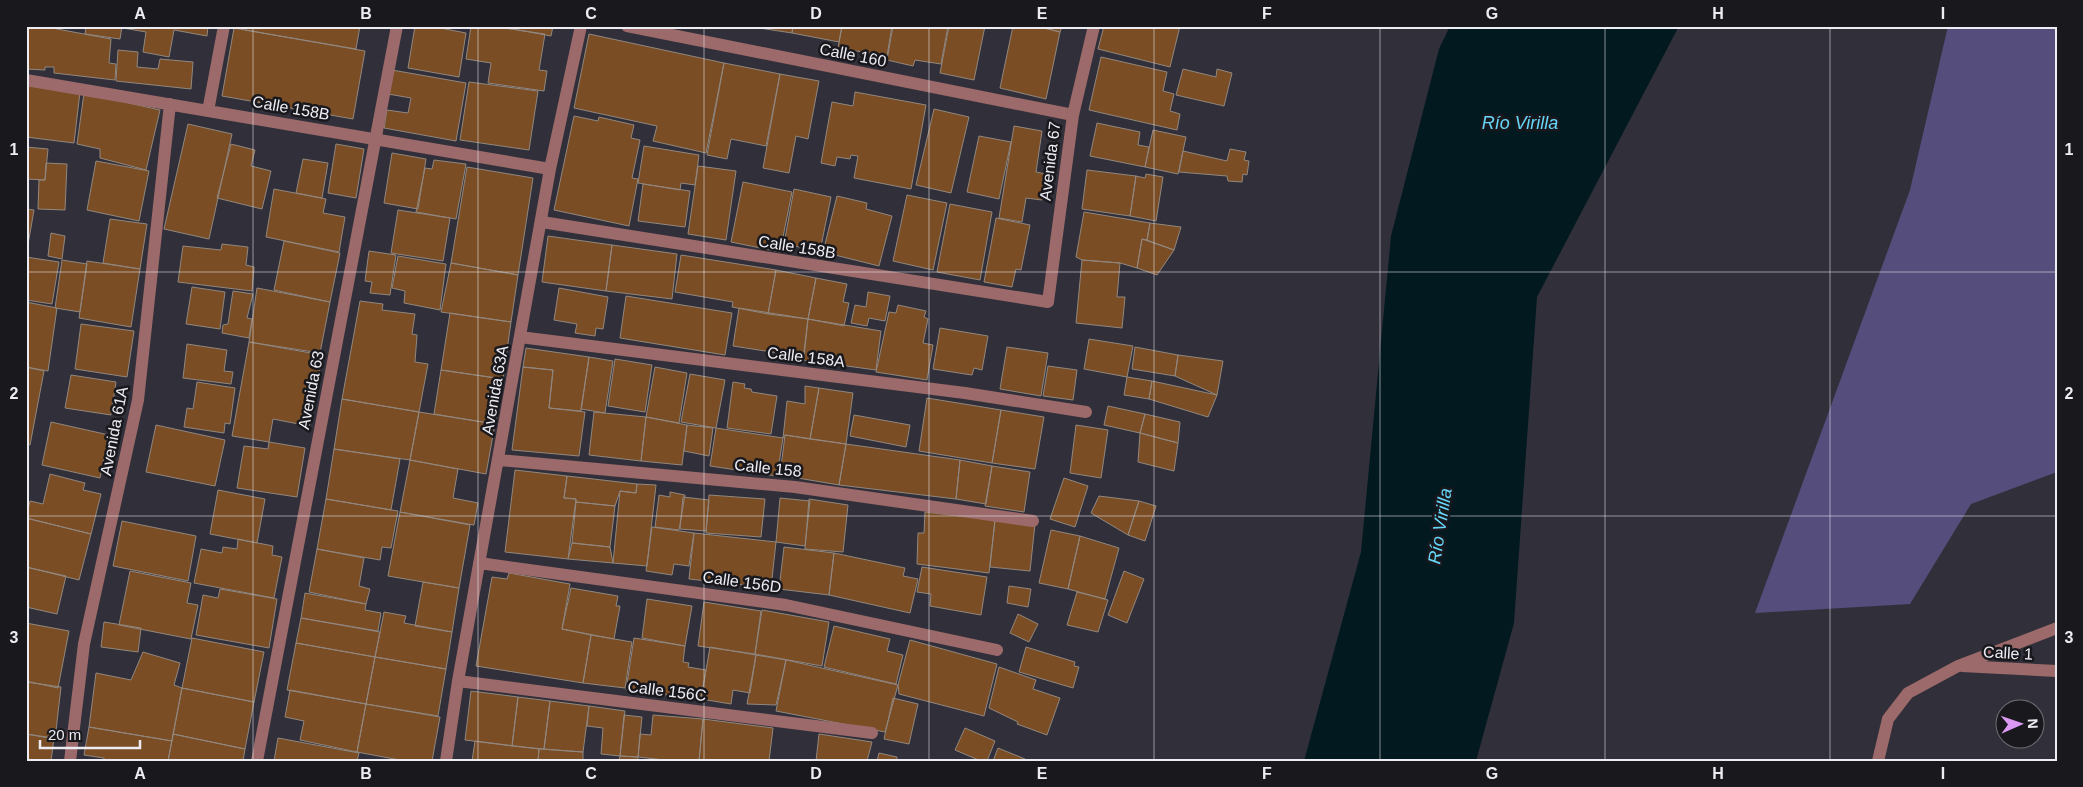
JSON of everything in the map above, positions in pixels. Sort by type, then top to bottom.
[{"type":"street","points":[[208,111],[224,26]]},
{"type":"street","name":"Avenida 63","points":[[257,761],[398,26]]},
{"type":"street","name":"Avenida 63A","points":[[446,761],[458,681],[542,222],[550,168],[581,26]]},
{"type":"street","name":"Calle 160","points":[[627,26],[1073,115]]},
{"type":"street","name":"Avenida 67","points":[[1048,302],[1073,115],[1094,26]]},
{"type":"street","name":"Calle 158B","points":[[26,80],[550,168]]},
{"type":"street","name":"Avenida 61A","points":[[70,761],[84,644],[138,400],[170,104]]},
{"type":"street","name":"Calle 158B","points":[[542,222],[1048,302]]},
{"type":"street","name":"Calle 158A","points":[[520,337],[956,392],[1086,412]]},
{"type":"street","name":"Calle 158","points":[[499,460],[795,487],[1033,521]]},
{"type":"street","name":"Calle 156D","points":[[479,563],[786,604],[997,650]]},
{"type":"street","points":[[1878,761],[1888,719],[1908,692],[1958,666],[2057,628]]},
{"type":"street","name":"Calle 1","points":[[1958,666],[2057,672]]},
{"type":"street","name":"Calle 156C","points":[[458,681],[872,733]]},
{"type":"shaded area","points":[[1948,26],[2057,26],[2057,472],[1971,504],[1910,604],[1755,613],[1910,190]]},
{"type":"water","name":"Río Virilla","points":[[1450,26],[1679,26],[1537,297],[1514,623],[1476,761],[1304,761],[1361,552],[1391,236],[1439,49]]},
{"type":"building","points":[[26,26],[41,26],[111,39],[109,63],[116,64],[115,80],[54,73],[54,67],[45,67],[45,70],[26,69]]},
{"type":"building","points":[[86,26],[122,26],[120,39],[85,34]]},
{"type":"building","points":[[123,26],[208,26],[207,36],[174,30],[169,57],[143,52],[146,32],[123,28]]},
{"type":"building","points":[[246,26],[360,26],[356,49],[245,30]]},
{"type":"building","points":[[415,26],[430,26],[466,33],[459,77],[408,68]]},
{"type":"building","points":[[471,26],[490,26],[545,34],[539,70],[547,71],[544,91],[488,83],[491,63],[466,59]]},
{"type":"building","points":[[496,26],[553,26],[551,36]]},
{"type":"building","points":[[746,26],[793,26],[792,33]]},
{"type":"building","points":[[793,26],[842,26],[839,42],[792,33]]},
{"type":"building","points":[[842,26],[892,26],[887,56],[838,48]]},
{"type":"building","points":[[893,26],[948,26],[941,64],[915,60],[913,66],[887,60]]},
{"type":"building","points":[[949,26],[985,26],[974,80],[940,73]]},
{"type":"building","points":[[1013,26],[1036,26],[1060,32],[1046,99],[1000,88]]},
{"type":"building","points":[[1036,26],[1062,26],[1060,32]]},
{"type":"building","points":[[1104,26],[1180,26],[1170,67],[1098,49]]},
{"type":"building","points":[[234,28],[365,51],[353,119],[222,96]]},
{"type":"building","points":[[589,34],[724,63],[706,153],[653,141],[657,126],[574,108]]},
{"type":"building","points":[[118,50],[138,52],[137,67],[158,69],[160,59],[193,62],[191,89],[116,81]]},
{"type":"building","points":[[1101,57],[1167,72],[1163,91],[1174,94],[1170,111],[1180,114],[1177,130],[1089,110]]},
{"type":"building","points":[[724,63],[780,74],[766,146],[731,139],[727,159],[707,155]]},
{"type":"building","points":[[1183,69],[1216,77],[1217,69],[1232,73],[1224,106],[1176,95]]},
{"type":"building","points":[[392,70],[466,83],[456,141],[384,128],[387,110],[408,113],[411,98],[388,94]]},
{"type":"building","points":[[780,74],[819,81],[808,139],[796,136],[789,173],[763,168]]},
{"type":"building","points":[[469,82],[538,91],[529,150],[460,140]]},
{"type":"building","points":[[26,85],[80,92],[74,143],[26,137]]},
{"type":"building","points":[[855,92],[926,105],[911,189],[854,178],[858,156],[851,155],[850,159],[837,157],[835,166],[821,163],[832,102],[853,106]]},
{"type":"building","points":[[84,93],[160,110],[146,170],[100,158],[100,149],[77,144]]},
{"type":"building","points":[[934,109],[969,117],[951,193],[916,185]]},
{"type":"building","points":[[574,116],[598,121],[599,117],[634,125],[631,138],[640,140],[632,178],[638,179],[629,226],[554,210]]},
{"type":"building","points":[[1097,123],[1140,132],[1138,145],[1149,147],[1145,167],[1090,156]]},
{"type":"building","points":[[188,124],[232,134],[209,239],[164,229]]},
{"type":"building","points":[[1014,126],[1042,131],[1036,172],[1046,174],[1042,200],[1026,198],[1022,222],[999,218]]},
{"type":"building","points":[[1153,130],[1186,137],[1178,174],[1145,167]]},
{"type":"building","points":[[979,136],[1011,142],[999,199],[967,192]]},
{"type":"building","points":[[231,144],[255,150],[251,166],[271,171],[262,209],[217,198]]},
{"type":"building","points":[[336,144],[364,149],[356,198],[328,193]]},
{"type":"building","points":[[644,146],[699,155],[695,185],[681,183],[680,190],[638,183]]},
{"type":"building","points":[[26,147],[48,149],[45,180],[26,179]]},
{"type":"building","points":[[1230,149],[1246,152],[1244,160],[1249,161],[1247,175],[1243,174],[1242,182],[1228,181],[1227,176],[1179,172],[1183,151],[1227,161]]},
{"type":"building","points":[[392,153],[426,159],[418,209],[384,203]]},
{"type":"building","points":[[303,159],[328,163],[322,198],[296,193]]},
{"type":"building","points":[[434,160],[466,164],[456,219],[416,212],[425,168],[432,169]]},
{"type":"building","points":[[96,161],[149,171],[139,221],[87,210]]},
{"type":"building","points":[[46,163],[67,164],[65,210],[38,209],[39,180],[45,180]]},
{"type":"building","points":[[698,166],[736,171],[726,240],[688,234]]},
{"type":"building","points":[[467,167],[533,178],[518,275],[451,263]]},
{"type":"building","points":[[1087,170],[1136,176],[1130,216],[1082,209]]},
{"type":"building","points":[[1146,174],[1163,177],[1156,221],[1130,216],[1136,176],[1145,178]]},
{"type":"building","points":[[743,182],[792,192],[780,252],[731,242]]},
{"type":"building","points":[[643,184],[690,191],[685,227],[638,221]]},
{"type":"building","points":[[274,189],[326,199],[323,213],[345,217],[339,252],[266,237]]},
{"type":"building","points":[[794,189],[831,197],[820,251],[784,244]]},
{"type":"building","points":[[907,195],[947,203],[933,270],[893,261]]},
{"type":"building","points":[[837,196],[867,203],[866,209],[892,216],[879,266],[823,252]]},
{"type":"building","points":[[950,204],[992,212],[980,280],[937,272]]},
{"type":"building","points":[[26,209],[34,210],[26,256]]},
{"type":"building","points":[[398,210],[450,218],[443,261],[391,253]]},
{"type":"building","points":[[1084,212],[1150,223],[1147,240],[1142,239],[1137,268],[1120,263],[1082,260],[1076,257]]},
{"type":"building","points":[[996,218],[1030,225],[1021,270],[1016,269],[1012,287],[984,282]]},
{"type":"building","points":[[110,219],[147,224],[140,269],[103,263]]},
{"type":"building","points":[[1150,223],[1181,227],[1174,250],[1147,240]]},
{"type":"building","points":[[51,233],[65,236],[62,259],[48,256]]},
{"type":"building","points":[[548,236],[612,245],[606,291],[542,282]]},
{"type":"building","points":[[1142,239],[1174,250],[1157,275],[1137,268]]},
{"type":"building","points":[[284,241],[340,253],[330,302],[274,290]]},
{"type":"building","points":[[222,244],[248,247],[246,265],[254,267],[252,291],[178,282],[183,246],[221,250]]},
{"type":"building","points":[[612,245],[677,254],[672,299],[606,291]]},
{"type":"building","points":[[369,251],[396,255],[390,295],[370,293],[372,282],[365,281]]},
{"type":"building","points":[[681,255],[776,270],[768,314],[732,307],[733,302],[675,292]]},
{"type":"building","points":[[398,256],[446,264],[440,310],[404,303],[405,291],[392,288]]},
{"type":"building","points":[[26,257],[59,262],[52,304],[26,300]]},
{"type":"building","points":[[62,260],[87,264],[80,312],[55,308]]},
{"type":"building","points":[[1082,260],[1120,263],[1117,297],[1125,297],[1122,328],[1076,323]]},
{"type":"building","points":[[87,261],[140,269],[131,327],[79,318]]},
{"type":"building","points":[[451,263],[518,275],[511,322],[441,312]]},
{"type":"building","points":[[776,270],[816,278],[808,319],[768,314]]},
{"type":"building","points":[[816,278],[847,284],[843,302],[849,303],[844,326],[808,319]]},
{"type":"building","points":[[192,287],[225,292],[220,329],[186,324]]},
{"type":"building","points":[[257,288],[330,302],[320,353],[249,342]]},
{"type":"building","points":[[559,288],[608,297],[603,329],[596,328],[595,336],[575,333],[577,324],[554,320]]},
{"type":"building","points":[[233,291],[253,294],[247,318],[252,319],[249,338],[222,333],[223,325],[228,324]]},
{"type":"building","points":[[868,292],[890,296],[885,321],[869,318],[867,326],[851,323],[855,305],[866,307]]},
{"type":"building","points":[[626,296],[732,313],[725,355],[620,338]]},
{"type":"building","points":[[360,301],[383,304],[382,310],[415,314],[412,334],[417,335],[415,362],[428,364],[419,412],[342,399]]},
{"type":"building","points":[[26,302],[57,308],[48,371],[26,367]]},
{"type":"building","points":[[898,305],[926,311],[924,317],[928,319],[923,343],[933,345],[927,380],[876,372],[889,312],[896,313]]},
{"type":"building","points":[[739,308],[808,319],[804,357],[733,346]]},
{"type":"building","points":[[450,313],[511,322],[503,379],[441,370]]},
{"type":"building","points":[[808,319],[881,331],[876,370],[803,360]]},
{"type":"building","points":[[81,324],[134,331],[127,377],[75,369]]},
{"type":"building","points":[[940,328],[988,336],[982,370],[974,368],[972,375],[933,369]]},
{"type":"building","points":[[1089,339],[1133,346],[1127,377],[1084,369]]},
{"type":"building","points":[[249,342],[322,355],[309,426],[273,419],[269,442],[232,436]]},
{"type":"building","points":[[187,344],[227,350],[224,371],[233,372],[231,384],[183,378]]},
{"type":"building","points":[[1007,347],[1048,353],[1041,396],[1000,389]]},
{"type":"building","points":[[1135,347],[1178,355],[1175,376],[1132,369]]},
{"type":"building","points":[[526,348],[589,357],[581,411],[549,408],[553,370],[523,367]]},
{"type":"building","points":[[1178,355],[1223,361],[1217,395],[1175,376]]},
{"type":"building","points":[[589,357],[613,361],[605,413],[581,409]]},
{"type":"building","points":[[615,359],[652,365],[645,412],[608,406]]},
{"type":"building","points":[[1048,366],[1077,370],[1073,400],[1043,396]]},
{"type":"building","points":[[26,367],[44,371],[30,445],[26,444]]},
{"type":"building","points":[[523,367],[553,370],[549,408],[585,412],[579,456],[512,450]]},
{"type":"building","points":[[655,367],[687,373],[679,423],[646,417]]},
{"type":"building","points":[[441,370],[503,379],[495,424],[434,414]]},
{"type":"building","points":[[690,374],[725,380],[716,428],[681,422]]},
{"type":"building","points":[[71,375],[116,382],[111,415],[65,408]]},
{"type":"building","points":[[1127,377],[1152,381],[1149,399],[1124,395]]},
{"type":"building","points":[[1152,381],[1217,395],[1208,417],[1149,399]]},
{"type":"building","points":[[197,382],[235,388],[230,424],[225,423],[224,433],[184,427],[187,408],[193,409]]},
{"type":"building","points":[[733,382],[745,384],[744,388],[751,389],[752,392],[777,396],[771,434],[727,428]]},
{"type":"building","points":[[805,386],[819,388],[810,439],[785,435],[783,438],[787,401],[805,404]]},
{"type":"building","points":[[819,388],[853,393],[846,444],[810,439]]},
{"type":"building","points":[[927,398],[1001,410],[992,463],[919,451]]},
{"type":"building","points":[[342,399],[419,412],[410,460],[334,449]]},
{"type":"building","points":[[1108,406],[1145,414],[1140,433],[1104,425]]},
{"type":"building","points":[[1001,410],[1044,417],[1035,469],[992,463]]},
{"type":"building","points":[[419,412],[495,424],[486,474],[410,460]]},
{"type":"building","points":[[594,412],[646,417],[641,461],[589,455]]},
{"type":"building","points":[[1145,414],[1180,422],[1178,443],[1140,433]]},
{"type":"building","points":[[854,415],[910,425],[906,447],[850,436]]},
{"type":"building","points":[[646,417],[687,425],[682,465],[641,461]]},
{"type":"building","points":[[51,422],[109,435],[100,478],[42,465]]},
{"type":"building","points":[[156,425],[225,440],[215,486],[146,472]]},
{"type":"building","points":[[687,425],[713,428],[709,456],[684,451]]},
{"type":"building","points":[[1076,425],[1108,430],[1101,478],[1070,473]]},
{"type":"building","points":[[716,428],[783,438],[777,476],[710,466]]},
{"type":"building","points":[[1140,433],[1178,443],[1174,471],[1138,462]]},
{"type":"building","points":[[785,435],[846,444],[839,485],[780,475]]},
{"type":"building","points":[[269,442],[305,448],[297,497],[237,488],[244,446],[268,449]]},
{"type":"building","points":[[846,444],[960,460],[956,499],[839,485]]},
{"type":"building","points":[[334,449],[400,459],[391,510],[326,499]]},
{"type":"building","points":[[410,460],[458,469],[453,498],[478,503],[474,525],[400,512]]},
{"type":"building","points":[[960,460],[992,466],[986,504],[956,499]]},
{"type":"building","points":[[992,466],[1030,472],[1024,512],[985,506]]},
{"type":"building","points":[[515,470],[567,476],[564,498],[576,499],[568,559],[505,552]]},
{"type":"building","points":[[50,474],[85,483],[83,490],[101,494],[91,534],[26,518],[30,501],[43,504]]},
{"type":"building","points":[[567,476],[637,484],[636,493],[620,491],[615,506],[576,502],[576,499],[564,498]]},
{"type":"building","points":[[1064,478],[1088,486],[1075,527],[1050,519]]},
{"type":"building","points":[[637,484],[656,485],[647,566],[613,563],[620,491],[636,493]]},
{"type":"building","points":[[218,490],[265,499],[257,543],[210,534]]},
{"type":"building","points":[[670,492],[685,495],[679,530],[655,527],[659,495],[670,497]]},
{"type":"building","points":[[709,495],[765,499],[761,537],[706,533]]},
{"type":"building","points":[[1099,496],[1139,501],[1128,535],[1091,513]]},
{"type":"building","points":[[683,497],[709,500],[706,531],[680,529]]},
{"type":"building","points":[[780,498],[810,501],[805,546],[776,542]]},
{"type":"building","points":[[326,499],[398,511],[391,548],[382,547],[380,560],[317,549]]},
{"type":"building","points":[[809,499],[848,505],[843,552],[805,549]]},
{"type":"building","points":[[1139,501],[1156,506],[1145,541],[1128,535]]},
{"type":"building","points":[[576,502],[615,506],[610,547],[572,543]]},
{"type":"building","points":[[400,512],[470,525],[459,588],[388,576]]},
{"type":"building","points":[[925,512],[995,520],[989,573],[917,564],[918,533],[924,533]]},
{"type":"building","points":[[26,518],[91,534],[79,580],[26,567]]},
{"type":"building","points":[[995,520],[1035,524],[1030,571],[990,567]]},
{"type":"building","points":[[122,521],[196,536],[188,581],[113,566]]},
{"type":"building","points":[[652,527],[694,533],[689,566],[674,564],[672,575],[646,571]]},
{"type":"building","points":[[1051,530],[1080,536],[1068,589],[1039,583]]},
{"type":"building","points":[[694,533],[776,542],[771,588],[689,579]]},
{"type":"building","points":[[1080,536],[1119,548],[1105,599],[1068,589]]},
{"type":"building","points":[[238,539],[273,546],[272,555],[282,557],[274,598],[194,583],[201,549],[222,553],[223,547],[237,549]]},
{"type":"building","points":[[572,543],[610,547],[613,563],[568,559]]},
{"type":"building","points":[[784,547],[834,553],[829,595],[779,589]]},
{"type":"building","points":[[317,549],[364,558],[359,586],[370,589],[366,604],[309,592]]},
{"type":"building","points":[[834,553],[905,568],[903,576],[918,579],[910,613],[829,595]]},
{"type":"building","points":[[26,567],[66,576],[57,614],[26,607]]},
{"type":"building","points":[[922,567],[987,577],[981,615],[930,606],[931,594],[917,592]]},
{"type":"building","points":[[130,571],[191,583],[187,603],[198,605],[191,639],[119,625]]},
{"type":"building","points":[[1124,571],[1144,579],[1127,623],[1108,615]]},
{"type":"building","points":[[509,573],[570,584],[562,629],[591,635],[583,683],[476,666],[492,577],[507,579]]},
{"type":"building","points":[[423,582],[459,588],[452,632],[415,626]]},
{"type":"building","points":[[1009,586],[1031,589],[1028,607],[1007,603]]},
{"type":"building","points":[[571,588],[618,596],[616,606],[620,606],[614,639],[562,629]]},
{"type":"building","points":[[220,589],[277,599],[269,648],[196,635],[203,595],[218,598]]},
{"type":"building","points":[[1077,592],[1108,600],[1098,632],[1067,625]]},
{"type":"building","points":[[305,593],[366,604],[365,610],[381,613],[378,631],[301,618]]},
{"type":"building","points":[[647,599],[692,606],[685,646],[642,638]]},
{"type":"building","points":[[704,602],[761,611],[755,654],[698,646]]},
{"type":"building","points":[[762,610],[829,622],[822,666],[755,654]]},
{"type":"building","points":[[384,612],[406,616],[404,623],[452,632],[446,669],[375,657]]},
{"type":"building","points":[[1018,614],[1038,624],[1029,642],[1010,633]]},
{"type":"building","points":[[301,618],[380,632],[375,657],[296,643]]},
{"type":"building","points":[[104,622],[141,628],[138,652],[101,647]]},
{"type":"building","points":[[26,623],[69,631],[58,688],[26,681]]},
{"type":"building","points":[[834,626],[890,639],[887,651],[903,655],[896,684],[824,667]]},
{"type":"building","points":[[591,635],[632,642],[625,688],[583,683]]},
{"type":"building","points":[[192,638],[264,652],[254,702],[182,688]]},
{"type":"building","points":[[634,638],[685,646],[683,662],[689,663],[688,667],[706,670],[701,699],[626,690]]},
{"type":"building","points":[[910,640],[997,664],[984,716],[899,694],[898,685]]},
{"type":"building","points":[[296,643],[375,657],[366,704],[287,690]]},
{"type":"building","points":[[710,647],[756,655],[750,693],[733,690],[731,704],[701,699]]},
{"type":"building","points":[[1026,647],[1075,662],[1074,666],[1079,667],[1073,688],[1019,672]]},
{"type":"building","points":[[143,652],[180,663],[174,685],[182,688],[172,741],[89,727],[96,673],[131,680]]},
{"type":"building","points":[[756,655],[786,660],[776,705],[747,704]]},
{"type":"building","points":[[375,657],[446,669],[438,716],[366,704]]},
{"type":"building","points":[[786,660],[898,685],[885,732],[776,711]]},
{"type":"building","points":[[999,667],[1036,680],[1033,689],[1060,698],[1047,735],[1017,724],[1018,722],[989,708]]},
{"type":"building","points":[[26,682],[61,687],[55,739],[26,734]]},
{"type":"building","points":[[182,688],[254,702],[245,749],[173,734]]},
{"type":"building","points":[[290,690],[366,704],[357,752],[300,740],[304,721],[285,717]]},
{"type":"building","points":[[471,691],[518,697],[512,746],[465,740]]},
{"type":"building","points":[[518,697],[550,701],[544,749],[512,746]]},
{"type":"building","points":[[893,698],[918,704],[909,744],[884,739]]},
{"type":"building","points":[[550,701],[589,706],[583,752],[544,749]]},
{"type":"building","points":[[366,704],[440,717],[432,761],[405,761],[357,752]]},
{"type":"building","points":[[589,706],[625,711],[620,756],[601,754],[603,728],[587,726]]},
{"type":"building","points":[[624,715],[642,717],[638,757],[620,756]]},
{"type":"building","points":[[653,715],[703,719],[699,761],[674,761],[638,757],[640,734],[651,735]]},
{"type":"building","points":[[703,719],[773,728],[769,761],[699,761]]},
{"type":"building","points":[[89,727],[172,741],[168,761],[104,761],[104,758],[84,755]]},
{"type":"building","points":[[965,728],[995,741],[987,761],[981,761],[955,750]]},
{"type":"building","points":[[26,734],[54,738],[51,761],[26,761]]},
{"type":"building","points":[[173,734],[245,749],[243,761],[168,761]]},
{"type":"building","points":[[819,734],[872,742],[867,761],[816,761]]},
{"type":"building","points":[[278,738],[359,753],[357,761],[274,761]]},
{"type":"building","points":[[475,741],[539,749],[538,761],[472,761]]},
{"type":"building","points":[[998,748],[1025,759],[1025,761],[993,761]]},
{"type":"building","points":[[539,749],[583,752],[583,761],[538,761]]},
{"type":"building","points":[[879,753],[897,757],[897,761],[877,761]]},
{"type":"building","points":[[620,756],[638,757],[638,761],[619,761]]}]
